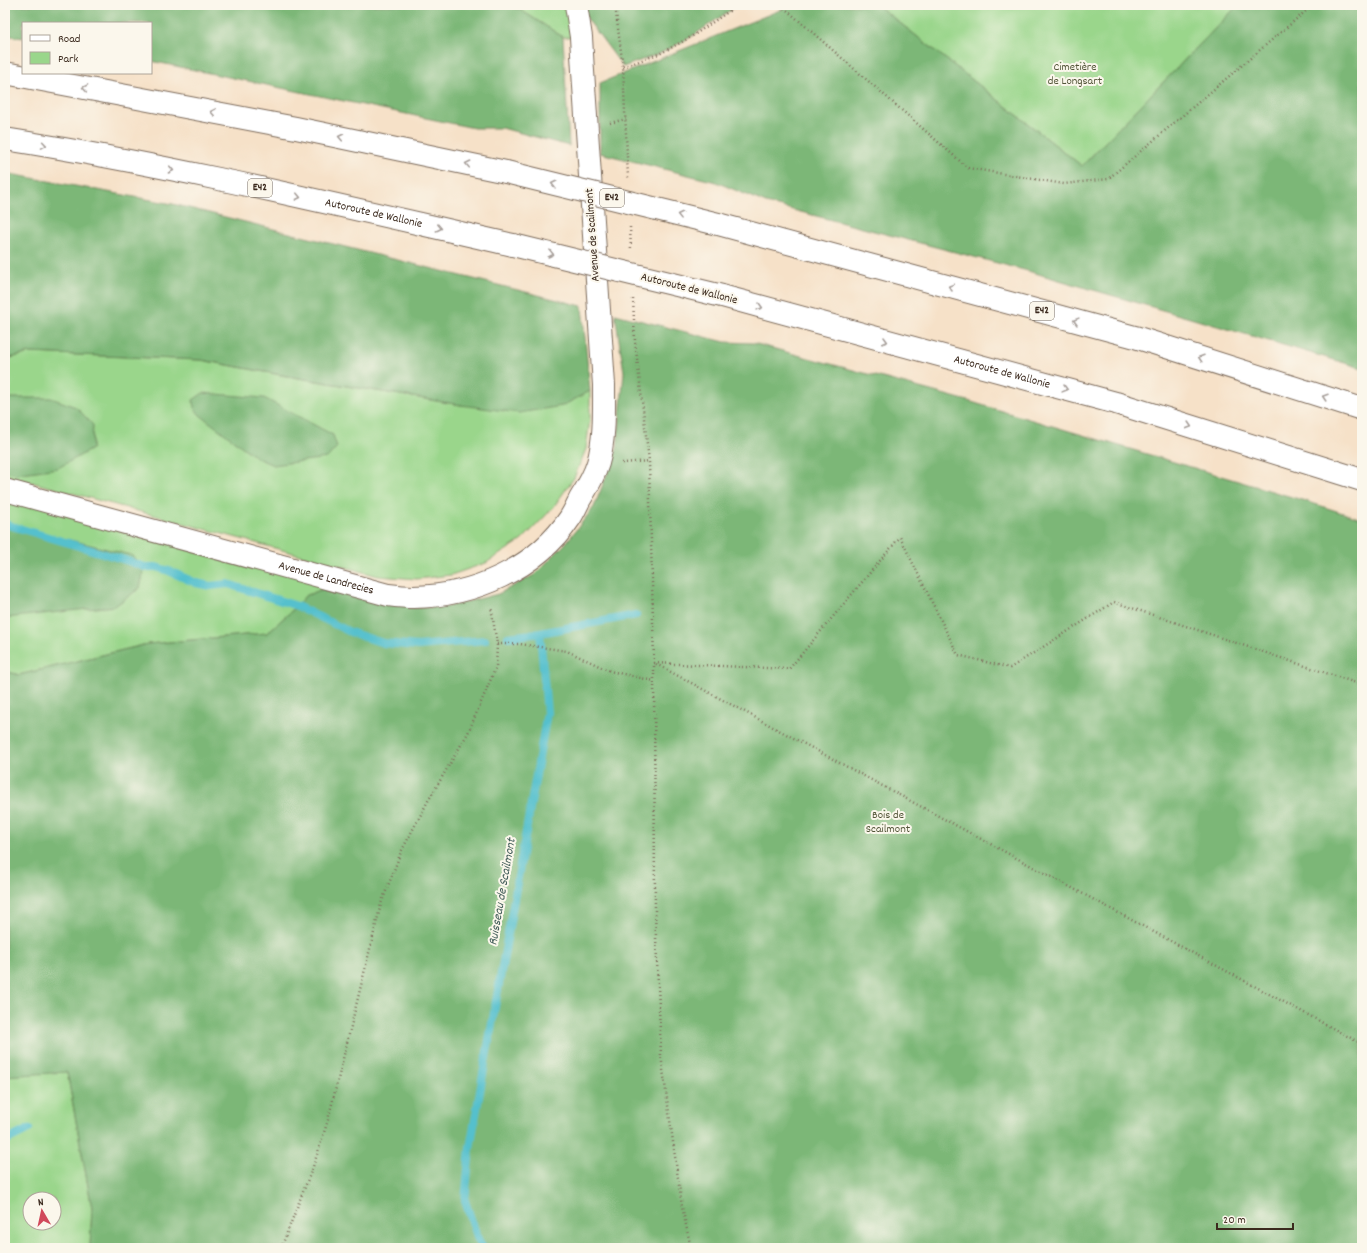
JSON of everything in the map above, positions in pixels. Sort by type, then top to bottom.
[{"type":"main road","name":"Avenue de Scailmont","points":[[576,5],[583,71],[604,385],[604,427],[598,464]]},
{"type":"main road","name":"E42","points":[[5,73],[296,128],[506,172],[718,224],[1135,337],[1362,409]]},
{"type":"main road","name":"Autoroute de Wallonie","points":[[5,139],[105,156],[279,192],[513,245],[722,296],[1116,403],[1362,480]]},
{"type":"main road","name":"Avenue de Landrecies","points":[[5,490],[388,595],[412,597],[458,592],[507,574],[529,560],[551,541],[570,518],[598,464]]},
{"type":"path","points":[[615,5],[623,67],[627,141]]},
{"type":"path","points":[[623,67],[661,53],[691,37],[738,5]]},
{"type":"path","points":[[781,5],[968,168],[1064,184],[1108,179],[1313,5]]},
{"type":"path","points":[[649,461],[654,663],[655,913],[661,1054],[682,1207],[691,1248]]},
{"type":"path","points":[[654,663],[789,669],[900,537],[958,654],[1010,668],[1114,602],[1362,685]]},
{"type":"path","points":[[281,1248],[314,1164],[328,1120],[381,904],[401,852],[428,801],[468,733],[496,667],[497,644],[495,627],[489,600],[483,584]]},
{"type":"path","points":[[497,644],[520,644],[567,651],[610,671],[654,681]]},
{"type":"path","points":[[654,663],[1362,1044]]},
{"type":"green space","points":[[5,5],[505,5],[519,9],[563,37],[569,146],[502,128],[474,128],[152,61],[152,22],[22,22],[22,38],[5,35]]},
{"type":"green space","points":[[505,5],[576,5],[581,37],[563,37],[519,9]]},
{"type":"green space","points":[[577,5],[738,5],[691,37],[661,53],[623,67]]},
{"type":"green space","points":[[789,5],[877,5],[1082,166],[1238,5],[1362,5],[1362,368],[1028,271],[766,203],[716,182],[600,153],[600,83],[785,8]]},
{"type":"green space","name":"Cimetière de Longsart","points":[[877,5],[1238,5],[1082,166]]},
{"type":"green space","points":[[5,173],[173,204],[582,306],[590,391],[562,406],[519,413],[461,405],[287,376],[201,360],[30,353],[10,358],[5,365]]},
{"type":"green space","name":"Bois de Scailmont","points":[[615,314],[725,342],[753,343],[968,401],[1362,519],[1362,1248],[90,1248],[92,1208],[67,1072],[5,1076],[5,671],[19,675],[148,644],[267,633],[297,606],[305,596],[341,582],[388,595],[410,608],[446,607],[498,594],[534,575],[565,544],[594,507],[617,449],[624,372]]},
{"type":"green space","points":[[30,353],[201,360],[286,376],[461,405],[562,406],[590,391],[590,419],[586,449],[574,478],[552,509],[522,540],[486,563],[451,575],[417,579],[378,576],[5,475],[5,365],[10,358]]},
{"type":"green space","points":[[203,393],[264,398],[333,435],[337,447],[327,458],[273,465],[257,458],[200,415],[194,408],[193,400]]},
{"type":"green space","points":[[5,398],[51,398],[76,407],[93,425],[92,449],[58,468],[15,474],[5,471]]},
{"type":"green space","points":[[5,490],[341,582],[305,596],[297,606],[267,633],[148,644],[19,675],[5,671]]},
{"type":"green space","points":[[5,524],[131,555],[145,567],[140,588],[115,606],[5,618]]},
{"type":"green space","points":[[5,1048],[67,1072],[92,1208],[90,1248],[5,1248]]},
{"type":"waterway","points":[[5,524],[145,567],[156,567],[169,571],[196,583],[210,586],[228,584],[297,606],[350,632],[383,643],[418,646],[485,640]]},
{"type":"waterway","name":"Ruisseau de Scailmont","points":[[483,1248],[478,1239],[465,1201],[470,1148],[547,713],[540,633],[636,615]]},
{"type":"waterway","points":[[508,637],[540,633]]},
{"type":"waterway","points":[[5,1141],[29,1129]]}]
